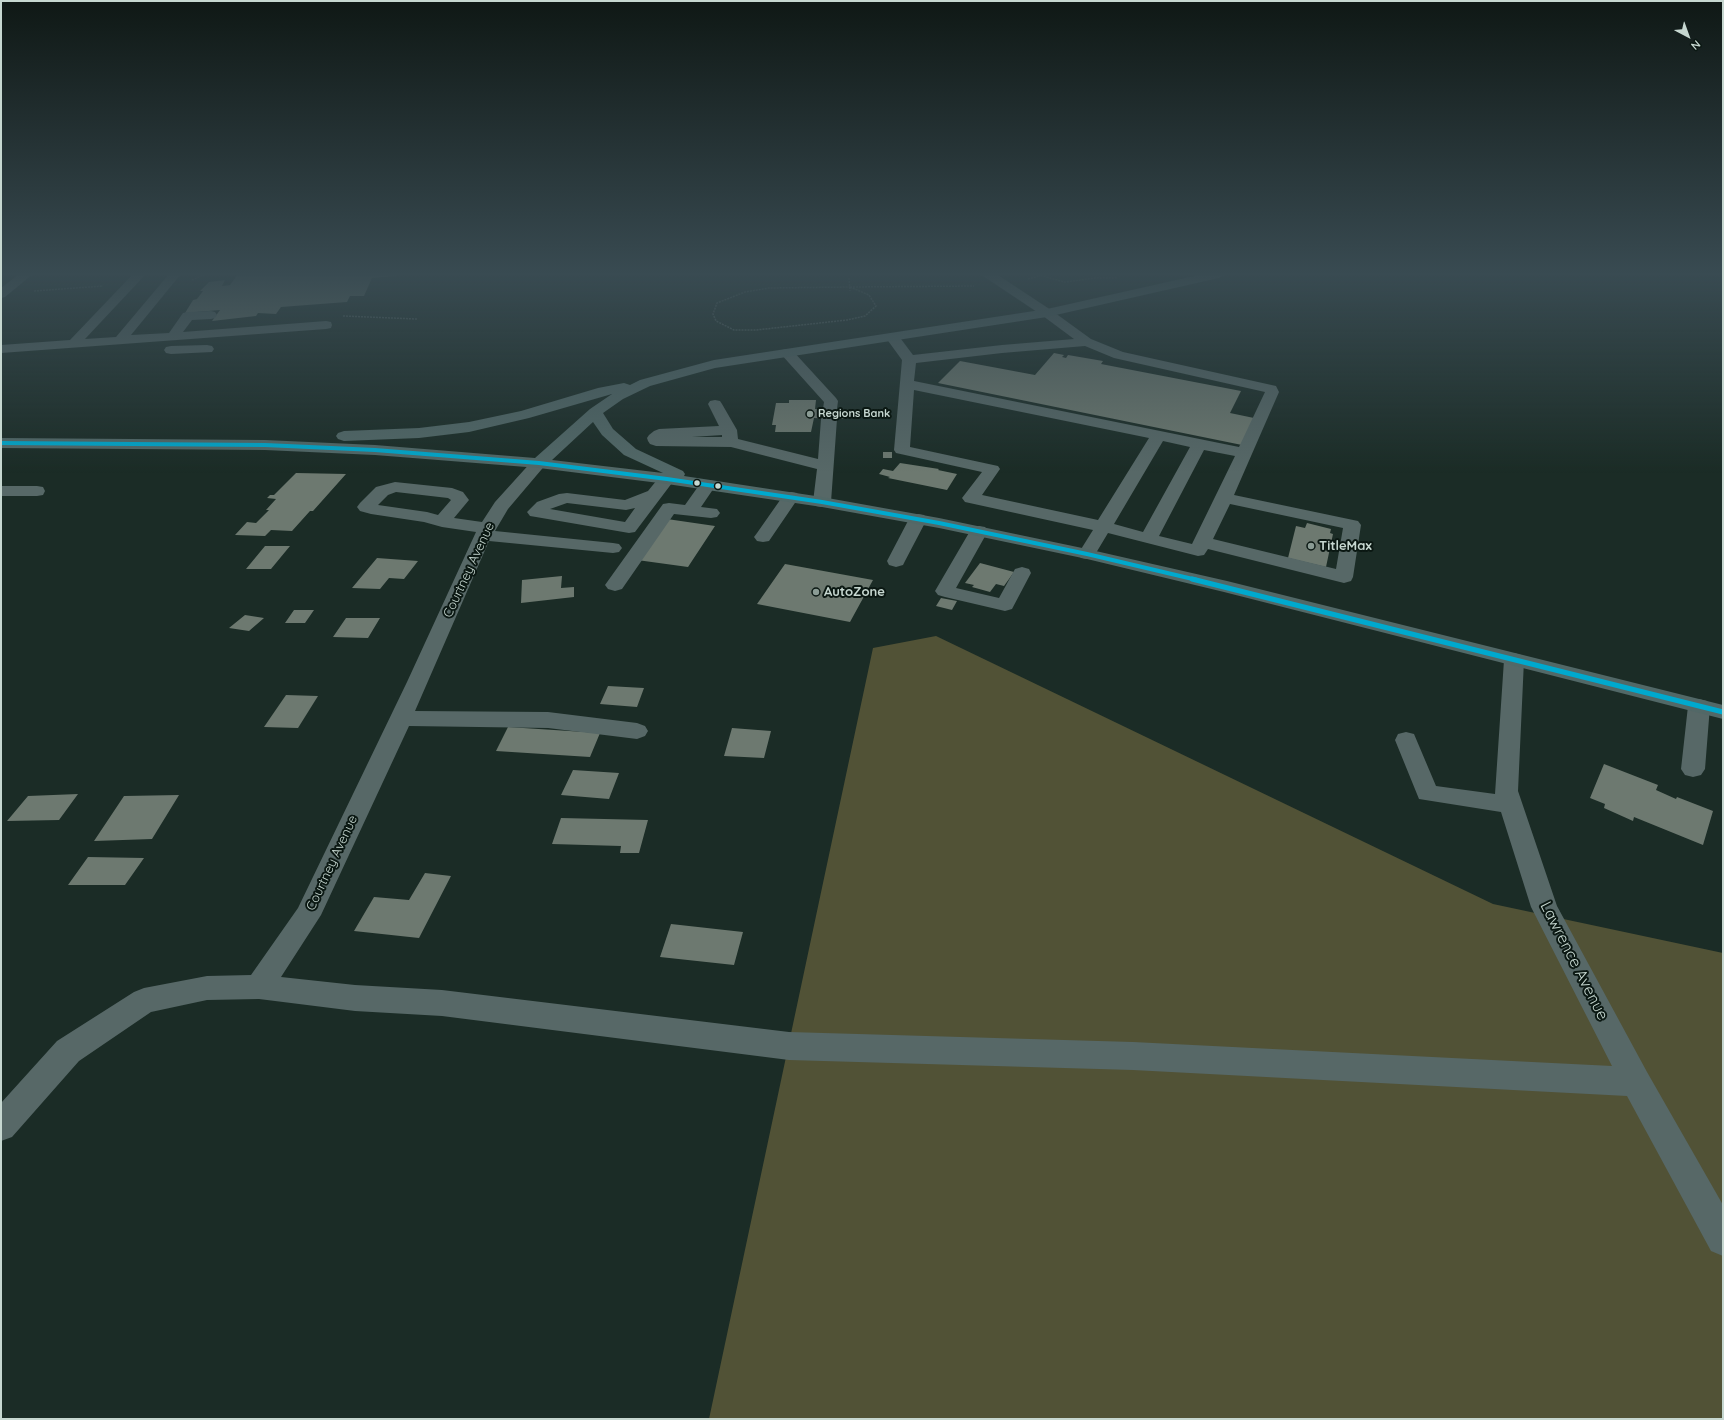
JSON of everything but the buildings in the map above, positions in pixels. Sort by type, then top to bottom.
[{"type":"main road","points":[[213,444],[419,433],[469,427],[524,415],[598,392],[645,383],[714,364],[877,340]]},
{"type":"main road","points":[[539,463],[595,412],[618,396],[645,383]]},
{"type":"main road","points":[[595,412],[607,432],[630,452],[703,484]]},
{"type":"main road","points":[[1,443],[213,444],[375,450],[539,463],[667,479],[822,502],[918,519],[1087,554],[1723,712]]},
{"type":"street","points":[[1,349],[114,340]]},
{"type":"street","points":[[895,340],[909,360],[902,450],[992,469],[971,498],[1149,538],[1274,561],[1344,577],[1352,525],[1224,498]]},
{"type":"street","points":[[99,341],[106,345],[126,349],[208,349]]},
{"type":"street","points":[[909,360],[1002,349],[1086,342],[1119,355],[1271,389],[1272,392],[1200,547]]},
{"type":"street","points":[[787,353],[831,400],[822,502]]},
{"type":"street","points":[[908,384],[1244,453]]},
{"type":"street","points":[[715,404],[730,436],[824,466]]},
{"type":"street","points":[[1087,554],[1158,436]]},
{"type":"street","points":[[1149,538],[1199,444]]},
{"type":"street","name":"Courtney Avenue","points":[[259,987],[308,915],[401,718],[485,532],[501,506],[539,463]]},
{"type":"street","points":[[655,494],[626,505],[567,498],[559,499],[543,506],[536,512],[629,528],[667,479]]},
{"type":"street","points":[[690,510],[703,484]]},
{"type":"street","points":[[1,491],[37,491]]},
{"type":"street","points":[[763,537],[791,498]]},
{"type":"street","points":[[615,585],[669,508],[711,513]]},
{"type":"street","points":[[896,561],[918,519]]},
{"type":"street","points":[[442,522],[485,532],[613,548]]},
{"type":"street","points":[[979,531],[945,591],[1005,605],[1022,574]]},
{"type":"street","name":"Lawrence Avenue","points":[[1514,660],[1506,791],[1544,907],[1636,1082],[1723,1239]]},
{"type":"street","points":[[1693,769],[1699,706]]},
{"type":"street","points":[[401,718],[548,720],[637,731]]},
{"type":"street","points":[[1406,740],[1427,793],[1511,805]]},
{"type":"street","points":[[1,1126],[68,1052],[144,1001],[207,988],[259,987],[356,998],[442,1003],[789,1046],[1133,1056],[1636,1082]]},
{"type":"green space","points":[[936,636],[1493,904],[1723,953],[1723,1419],[709,1419],[873,648]]},
{"type":"transit line","points":[[1,443],[265,445],[375,450],[539,463],[667,479],[822,502],[939,523],[1087,554],[1227,587],[1723,712]]},
{"type":"place","name":"Regions Bank","points":[[810,414]]},
{"type":"place","name":"TitleMax","points":[[1311,546]]},
{"type":"place","name":"AutoZone","points":[[816,592]]}]
